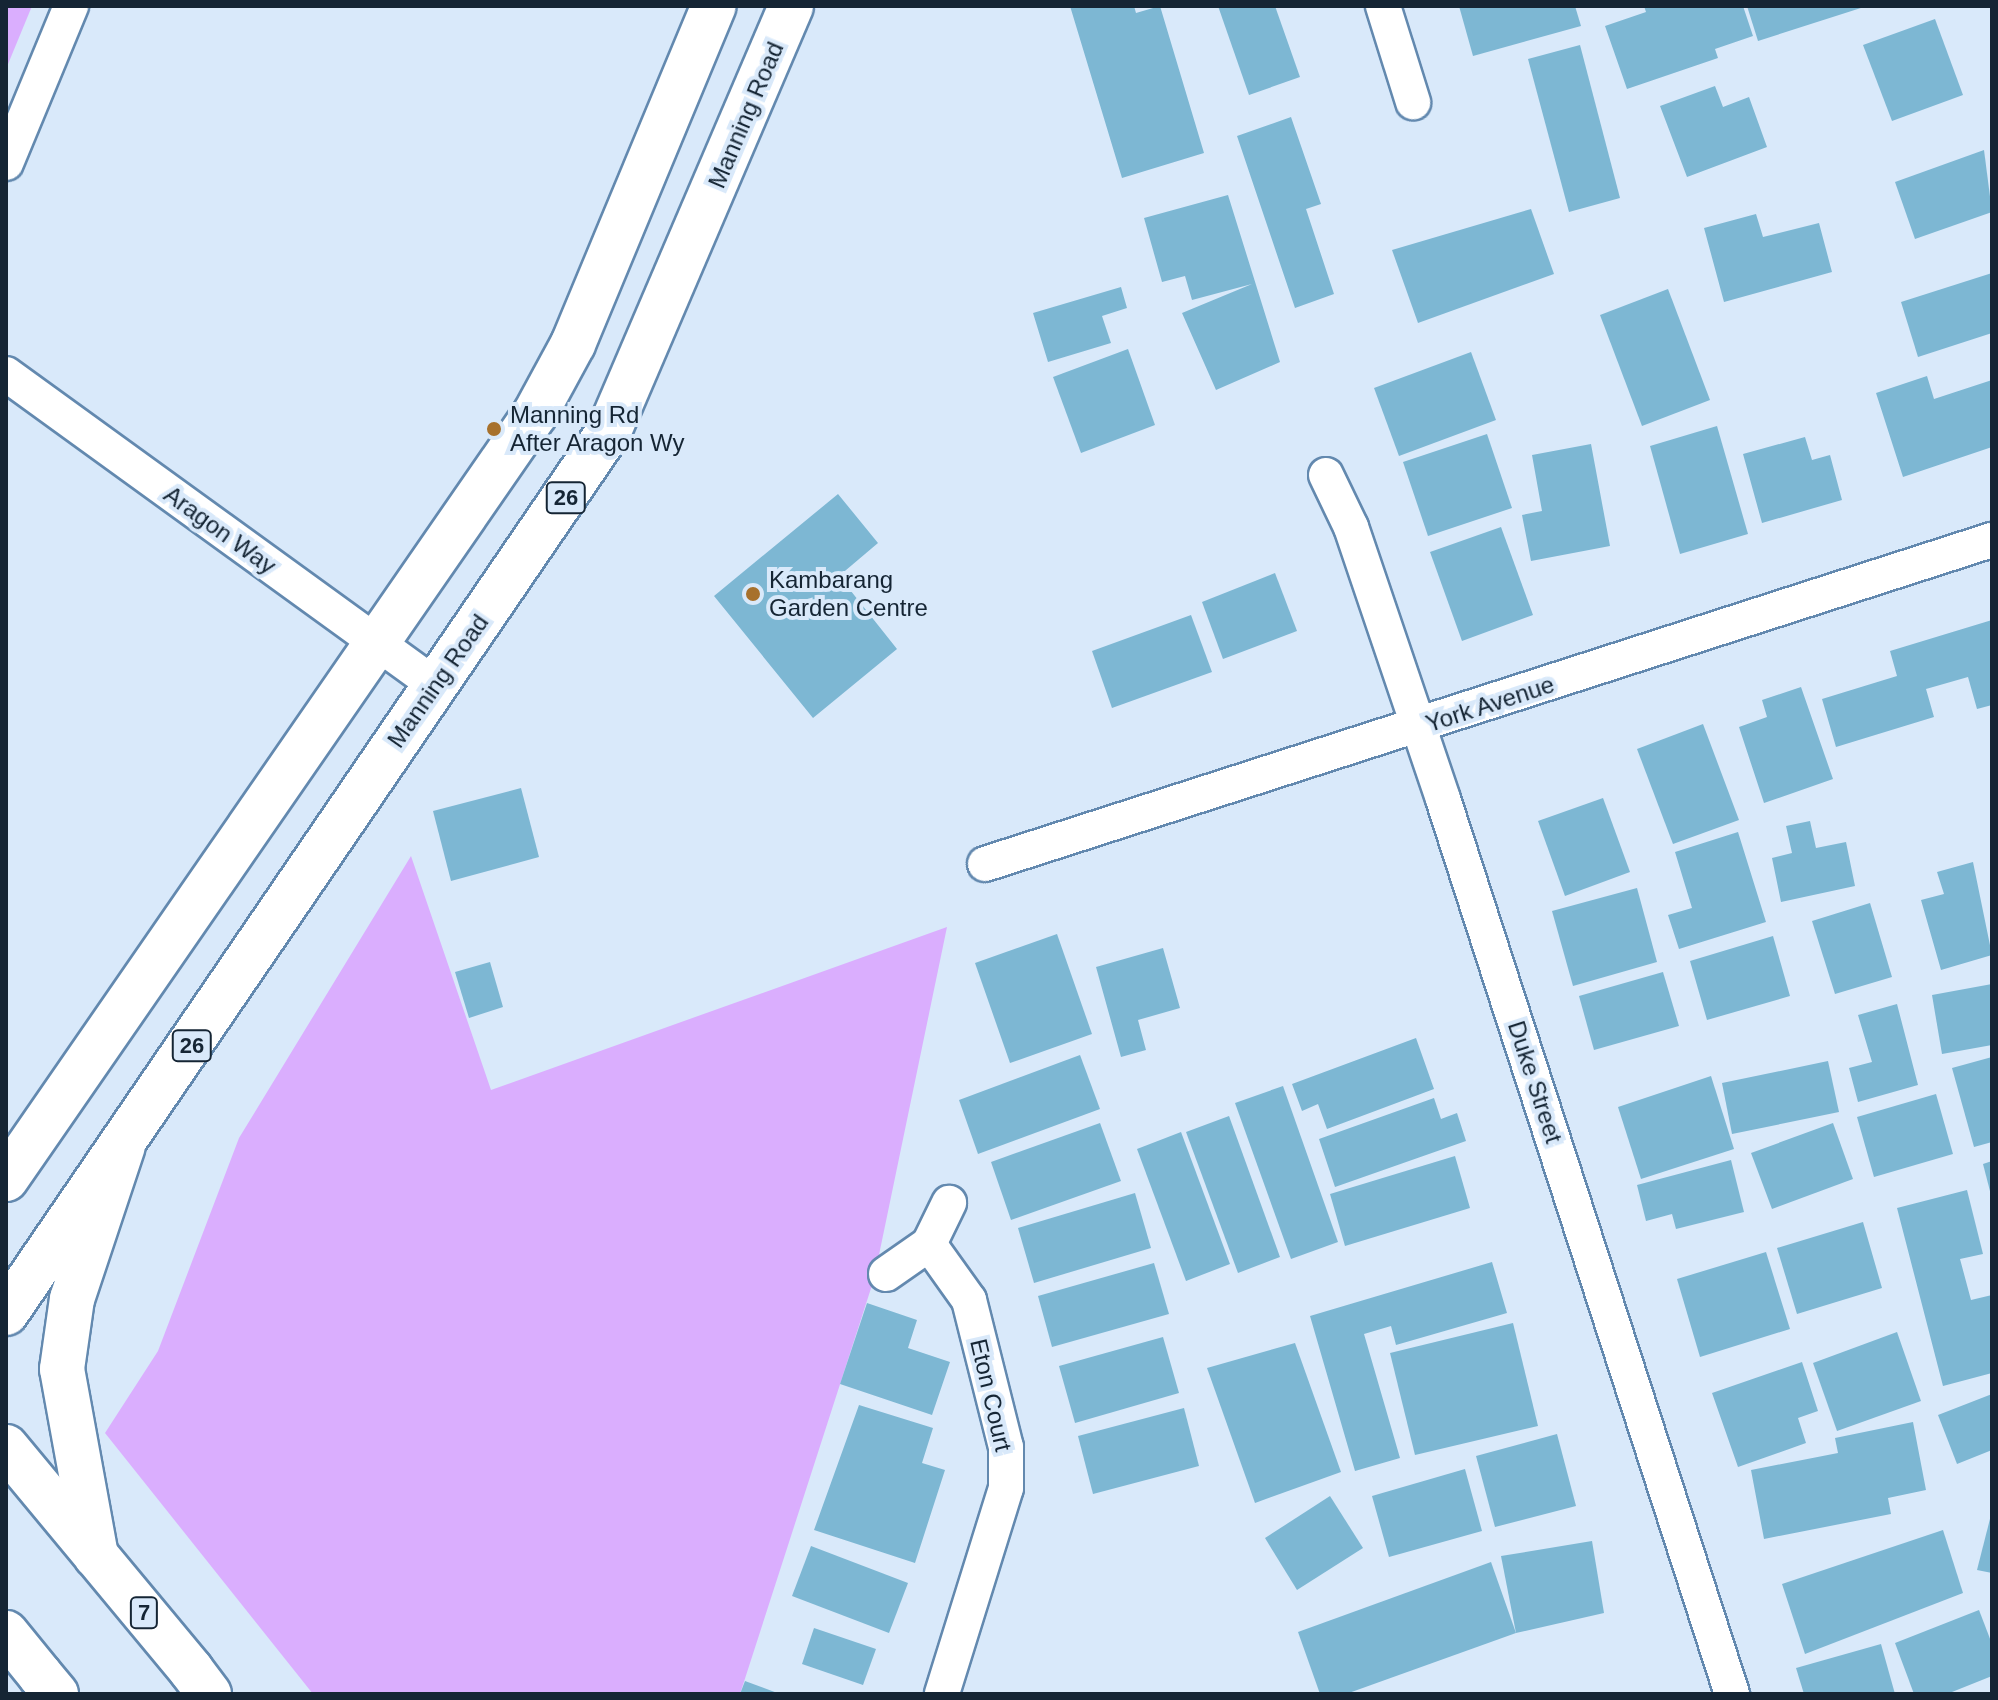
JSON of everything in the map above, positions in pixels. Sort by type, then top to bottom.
[{"type":"main road","points":[[6,1179],[374,642],[535,414],[573,344],[714,6]]},
{"type":"main road","name":"Manning Road","points":[[6,1313],[609,431],[791,6]]},
{"type":"main road","points":[[96,1556],[62,1369],[72,1299],[123,1146]]},
{"type":"main road","name":"7","points":[[6,1447],[200,1682]]},
{"type":"main road","points":[[6,1633],[34,1677]]},
{"type":"street","points":[[6,163],[71,6]]},
{"type":"street","points":[[1383,6],[1413,102]]},
{"type":"street","name":"Aragon Way","points":[[6,374],[434,684]]},
{"type":"street","name":"Duke Street","points":[[1326,475],[1418,728],[1732,1694]]},
{"type":"street","name":"York Avenue","points":[[985,864],[1418,728],[1992,540]]},
{"type":"street","points":[[886,1274],[929,1244],[949,1203]]},
{"type":"street","name":"Eton Court","points":[[929,1244],[969,1300],[1006,1447],[1006,1488],[942,1694]]},
{"type":"shaded area","points":[[6,6],[32,6],[6,69]]},
{"type":"shaded area","points":[[411,856],[491,1090],[947,927],[874,1279],[740,1694],[313,1694],[105,1433],[158,1351],[239,1138]]},
{"type":"building","points":[[1070,6],[1134,6],[1136,13],[1160,6],[1204,153],[1122,178]]},
{"type":"building","points":[[1218,6],[1275,6],[1300,77],[1249,95]]},
{"type":"building","points":[[1459,6],[1575,6],[1581,26],[1473,56]]},
{"type":"building","points":[[1644,6],[1743,6],[1753,36],[1715,49],[1718,58],[1627,89],[1605,26],[1646,12]]},
{"type":"building","points":[[1747,6],[1864,6],[1864,7],[1758,41]]},
{"type":"building","points":[[1935,19],[1963,95],[1892,121],[1863,45]]},
{"type":"building","points":[[1580,45],[1620,198],[1569,212],[1528,59]]},
{"type":"building","points":[[1715,86],[1723,107],[1749,97],[1767,147],[1687,177],[1660,106]]},
{"type":"building","points":[[1291,117],[1321,204],[1306,209],[1334,294],[1295,308],[1237,136]]},
{"type":"building","points":[[1984,150],[1992,212],[1915,239],[1895,182]]},
{"type":"building","points":[[1228,195],[1280,362],[1216,390],[1182,313],[1252,284],[1192,300],[1185,276],[1162,282],[1144,218]]},
{"type":"building","points":[[1531,209],[1554,274],[1418,323],[1392,250]]},
{"type":"building","points":[[1756,214],[1763,237],[1819,223],[1832,272],[1724,302],[1704,228]]},
{"type":"building","points":[[1992,273],[1992,333],[1918,357],[1901,302]]},
{"type":"building","points":[[1121,287],[1127,308],[1102,316],[1111,343],[1048,362],[1033,313]]},
{"type":"building","points":[[1668,289],[1710,400],[1642,426],[1600,315]]},
{"type":"building","points":[[1128,349],[1155,425],[1081,453],[1053,377]]},
{"type":"building","points":[[1471,352],[1496,420],[1399,456],[1374,388]]},
{"type":"building","points":[[1927,376],[1934,399],[1992,380],[1992,447],[1903,477],[1876,393]]},
{"type":"building","points":[[1717,426],[1748,534],[1680,554],[1650,446]]},
{"type":"building","points":[[1487,434],[1512,508],[1428,536],[1403,462]]},
{"type":"building","points":[[1805,437],[1812,460],[1830,455],[1842,500],[1762,523],[1743,454]]},
{"type":"building","points":[[1591,444],[1610,546],[1531,561],[1522,515],[1542,511],[1532,455]]},
{"type":"building","points":[[838,494],[878,543],[839,576],[897,649],[813,718],[714,596]]},
{"type":"building","points":[[1501,527],[1533,615],[1462,641],[1430,552]]},
{"type":"building","points":[[1275,573],[1297,631],[1223,659],[1202,602]]},
{"type":"building","points":[[1191,615],[1212,672],[1112,708],[1092,651]]},
{"type":"building","points":[[1992,620],[1992,705],[1977,709],[1968,677],[1926,689],[1934,717],[1836,747],[1822,699],[1897,676],[1890,651]]},
{"type":"building","points":[[1801,687],[1833,779],[1764,803],[1739,727],[1767,717],[1762,700]]},
{"type":"building","points":[[1703,724],[1739,820],[1673,844],[1637,749]]},
{"type":"building","points":[[521,788],[539,857],[451,881],[433,811]]},
{"type":"building","points":[[1603,798],[1630,872],[1565,896],[1538,821]]},
{"type":"building","points":[[1810,821],[1816,848],[1846,842],[1855,886],[1781,902],[1772,858],[1792,853],[1786,826]]},
{"type":"building","points":[[1738,832],[1766,922],[1679,949],[1668,915],[1692,908],[1675,852]]},
{"type":"building","points":[[1973,862],[1992,955],[1941,970],[1921,900],[1944,894],[1937,872]]},
{"type":"building","points":[[1637,888],[1657,962],[1573,986],[1552,911]]},
{"type":"building","points":[[1870,903],[1892,977],[1835,994],[1812,921]]},
{"type":"building","points":[[1057,934],[1092,1034],[1010,1063],[975,963]]},
{"type":"building","points":[[1773,936],[1790,996],[1707,1020],[1690,961]]},
{"type":"building","points":[[1163,948],[1180,1008],[1138,1020],[1146,1050],[1121,1057],[1096,967]]},
{"type":"building","points":[[490,962],[503,1007],[469,1018],[455,972]]},
{"type":"building","points":[[1663,972],[1679,1026],[1594,1050],[1579,996]]},
{"type":"building","points":[[1992,984],[1992,1045],[1942,1054],[1932,995]]},
{"type":"building","points":[[1897,1004],[1918,1085],[1858,1102],[1849,1068],[1872,1062],[1858,1015]]},
{"type":"building","points":[[1416,1038],[1434,1089],[1327,1129],[1318,1104],[1302,1111],[1292,1084]]},
{"type":"building","points":[[1080,1055],[1100,1109],[978,1154],[959,1100]]},
{"type":"building","points":[[1992,1057],[1992,1142],[1974,1147],[1952,1068]]},
{"type":"building","points":[[1828,1061],[1839,1112],[1732,1134],[1722,1083]]},
{"type":"building","points":[[1711,1076],[1734,1149],[1641,1179],[1618,1107]]},
{"type":"building","points":[[1283,1086],[1338,1242],[1291,1259],[1235,1103]]},
{"type":"building","points":[[1936,1094],[1953,1154],[1874,1177],[1857,1117]]},
{"type":"building","points":[[1434,1098],[1441,1119],[1457,1113],[1466,1141],[1335,1187],[1319,1139]]},
{"type":"building","points":[[1229,1116],[1280,1257],[1238,1273],[1186,1132]]},
{"type":"building","points":[[1100,1123],[1121,1181],[1011,1220],[991,1162]]},
{"type":"building","points":[[1833,1123],[1853,1179],[1772,1209],[1751,1153]]},
{"type":"building","points":[[1181,1132],[1230,1264],[1186,1281],[1137,1149]]},
{"type":"building","points":[[1455,1156],[1470,1208],[1345,1246],[1330,1194]]},
{"type":"building","points":[[1731,1160],[1744,1212],[1676,1229],[1672,1214],[1646,1221],[1637,1185]]},
{"type":"building","points":[[1992,1161],[1992,1195],[1991,1195],[1983,1164]]},
{"type":"building","points":[[1967,1190],[1983,1254],[1960,1259],[1971,1300],[1992,1295],[1992,1373],[1943,1386],[1897,1208]]},
{"type":"building","points":[[1135,1193],[1151,1248],[1034,1283],[1018,1228]]},
{"type":"building","points":[[1863,1222],[1882,1288],[1797,1314],[1777,1248]]},
{"type":"building","points":[[1766,1252],[1790,1329],[1700,1357],[1677,1279]]},
{"type":"building","points":[[1492,1262],[1507,1313],[1396,1345],[1391,1326],[1364,1334],[1400,1458],[1355,1471],[1310,1316]]},
{"type":"building","points":[[1154,1263],[1169,1314],[1052,1347],[1038,1296]]},
{"type":"building","points":[[867,1303],[917,1320],[908,1348],[950,1362],[932,1415],[840,1384]]},
{"type":"building","points":[[1513,1323],[1538,1426],[1415,1455],[1390,1353]]},
{"type":"building","points":[[1897,1332],[1921,1401],[1837,1431],[1813,1363]]},
{"type":"building","points":[[1163,1337],[1179,1393],[1075,1423],[1059,1366]]},
{"type":"building","points":[[1295,1343],[1341,1472],[1255,1503],[1207,1368]]},
{"type":"building","points":[[1802,1362],[1818,1411],[1798,1418],[1806,1443],[1738,1467],[1712,1393]]},
{"type":"building","points":[[1992,1394],[1992,1450],[1957,1464],[1938,1415]]},
{"type":"building","points":[[859,1405],[933,1428],[922,1463],[945,1470],[915,1563],[814,1530]]},
{"type":"building","points":[[1184,1408],[1199,1466],[1093,1494],[1078,1436]]},
{"type":"building","points":[[1913,1422],[1926,1490],[1888,1498],[1891,1514],[1764,1539],[1751,1470],[1838,1453],[1835,1438]]},
{"type":"building","points":[[1557,1434],[1576,1506],[1495,1527],[1476,1456]]},
{"type":"building","points":[[1465,1469],[1482,1531],[1389,1557],[1372,1496]]},
{"type":"building","points":[[1330,1496],[1363,1548],[1297,1590],[1265,1538]]},
{"type":"building","points":[[1992,1511],[1992,1573],[1977,1570]]},
{"type":"building","points":[[1943,1530],[1963,1593],[1805,1654],[1782,1584]]},
{"type":"building","points":[[1592,1541],[1604,1613],[1516,1633],[1501,1556]]},
{"type":"building","points":[[811,1546],[908,1583],[889,1633],[792,1596]]},
{"type":"building","points":[[1491,1562],[1516,1633],[1346,1694],[1320,1694],[1298,1632]]},
{"type":"building","points":[[1979,1610],[1992,1644],[1992,1676],[1947,1694],[1914,1694],[1895,1643]]},
{"type":"building","points":[[814,1628],[876,1649],[863,1685],[802,1664]]},
{"type":"building","points":[[1881,1644],[1895,1694],[1804,1694],[1796,1668]]},
{"type":"building","points":[[745,1681],[780,1694],[740,1694]]},
{"type":"place","name":"Manning Rd After Aragon Wy","points":[[494,429]]},
{"type":"place","name":"Kambarang Garden Centre","points":[[753,594]]}]
